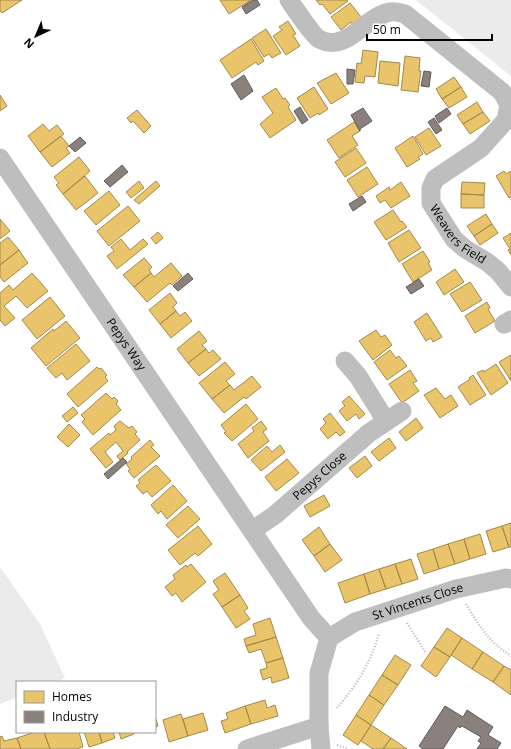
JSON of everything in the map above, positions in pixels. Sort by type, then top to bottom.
[{"type":"street","name":"Weavers Field","points":[[289,0],[318,38],[329,42],[340,42],[350,37],[380,15],[392,11],[405,14],[502,92],[509,104],[506,120],[481,148],[435,179],[431,188],[431,203],[454,239],[464,248],[488,262],[498,271],[511,287]]},
{"type":"street","name":"Pepys Way","points":[[0,158],[253,530]]},
{"type":"street","name":"Pepys Close","points":[[253,530],[275,515],[369,432],[394,416],[345,361]]},
{"type":"street","points":[[253,530],[311,618],[329,638],[319,674],[318,726],[328,747]]},
{"type":"street","name":"St Vincents Close","points":[[329,638],[355,622],[456,589],[506,578],[511,579]]},
{"type":"street","points":[[248,749],[318,726]]},
{"type":"path","points":[[459,606],[466,604],[469,600]]},
{"type":"path","points":[[466,604],[482,631],[498,648],[511,656]]},
{"type":"path","points":[[402,625],[415,621]]},
{"type":"path","points":[[408,623],[426,653]]},
{"type":"path","points":[[336,709],[349,694],[369,662],[375,648],[379,632]]},
{"type":"path","points":[[328,747],[348,749]]},
{"type":"shaded area","points":[[416,0],[511,0],[511,76]]},
{"type":"shaded area","points":[[0,567],[40,624],[65,678],[58,681],[16,681],[16,697],[0,704]]},
{"type":"building: Homes","points":[[0,0],[22,0],[2,13],[0,11]]},
{"type":"building: Homes","points":[[220,0],[251,0],[229,14]]},
{"type":"building: Homes","points":[[316,0],[348,1],[330,14],[322,4],[320,5]]},
{"type":"building: Homes","points":[[350,3],[362,18],[353,25],[351,22],[341,30],[331,17]]},
{"type":"building: Homes","points":[[288,21],[296,34],[293,35],[300,46],[286,55],[273,36],[282,30],[279,27]]},
{"type":"building: Homes","points":[[266,29],[281,53],[272,58],[269,54],[264,57],[252,38]]},
{"type":"building: Homes","points":[[251,39],[264,61],[258,65],[256,62],[232,78],[220,60]]},
{"type":"building: Homes","points":[[363,50],[378,52],[375,77],[365,76],[364,83],[355,82],[357,63],[361,64]]},
{"type":"building: Homes","points":[[405,56],[420,58],[419,71],[421,71],[418,92],[401,90]]},
{"type":"building: Homes","points":[[380,61],[400,63],[398,86],[378,83]]},
{"type":"building: Homes","points":[[336,73],[349,93],[331,104],[317,83]]},
{"type":"building: Homes","points":[[454,77],[461,87],[442,99],[436,89]]},
{"type":"building: Homes","points":[[314,87],[328,109],[319,115],[318,113],[310,118],[297,98]]},
{"type":"building: Homes","points":[[461,87],[467,97],[449,108],[442,99]]},
{"type":"building: Homes","points":[[276,88],[283,99],[285,98],[290,105],[288,107],[296,120],[270,138],[260,124],[273,113],[262,97]]},
{"type":"building: Homes","points":[[0,95],[7,106],[0,111]]},
{"type":"building: Homes","points":[[477,102],[483,112],[463,124],[457,115]]},
{"type":"building: Homes","points":[[137,110],[151,126],[144,133],[133,121],[131,123],[127,118]]},
{"type":"building: Homes","points":[[483,112],[490,121],[470,134],[463,124]]},
{"type":"building: Homes","points":[[354,122],[360,131],[352,136],[358,145],[339,158],[327,140]]},
{"type":"building: Homes","points":[[43,124],[49,131],[57,125],[64,134],[40,152],[28,136]]},
{"type":"building: Homes","points":[[429,128],[441,146],[426,155],[415,137]]},
{"type":"building: Homes","points":[[61,136],[69,146],[66,148],[70,153],[52,167],[40,152]]},
{"type":"building: Homes","points":[[413,136],[423,154],[418,157],[420,159],[407,167],[395,148]]},
{"type":"building: Homes","points":[[356,148],[366,163],[345,177],[335,162]]},
{"type":"building: Homes","points":[[79,157],[90,171],[63,194],[56,185],[59,183],[54,177]]},
{"type":"building: Homes","points":[[367,167],[378,184],[358,197],[347,180]]},
{"type":"building: Homes","points":[[504,171],[506,174],[511,171],[511,197],[509,198],[496,176]]},
{"type":"building: Homes","points":[[85,176],[98,193],[76,210],[63,194]]},
{"type":"building: Homes","points":[[139,181],[144,188],[131,198],[126,192]]},
{"type":"building: Homes","points":[[156,181],[160,186],[139,204],[134,200]]},
{"type":"building: Homes","points":[[401,182],[410,196],[391,208],[385,200],[380,203],[376,196],[389,187],[390,190]]},
{"type":"building: Homes","points":[[462,182],[485,183],[484,195],[461,194]]},
{"type":"building: Homes","points":[[109,191],[120,205],[96,225],[84,211]]},
{"type":"building: Homes","points":[[461,194],[484,195],[484,208],[461,208]]},
{"type":"building: Homes","points":[[128,206],[140,221],[109,246],[97,231]]},
{"type":"building: Homes","points":[[393,210],[401,222],[402,221],[407,227],[386,240],[374,222]]},
{"type":"building: Homes","points":[[486,214],[492,224],[474,236],[467,226]]},
{"type":"building: Homes","points":[[0,219],[10,231],[0,239]]},
{"type":"building: Homes","points":[[492,224],[498,233],[480,245],[474,236]]},
{"type":"building: Homes","points":[[409,230],[421,248],[399,262],[388,243]]},
{"type":"building: Homes","points":[[158,232],[163,238],[156,244],[151,238]]},
{"type":"building: Homes","points":[[511,233],[511,255],[508,250],[510,249],[503,238]]},
{"type":"building: Homes","points":[[8,237],[19,250],[0,265],[0,243]]},
{"type":"building: Homes","points":[[121,239],[130,250],[143,239],[148,244],[117,269],[107,256],[114,251],[111,247]]},
{"type":"building: Homes","points":[[19,250],[28,263],[4,282],[0,277],[0,265]]},
{"type":"building: Homes","points":[[423,251],[430,262],[428,263],[432,270],[413,282],[402,264]]},
{"type":"building: Homes","points":[[144,258],[152,267],[149,270],[151,273],[134,287],[123,275]]},
{"type":"building: Homes","points":[[171,263],[182,276],[172,285],[170,283],[147,302],[134,287],[151,273],[154,277]]},
{"type":"building: Homes","points":[[455,269],[464,282],[444,295],[436,282]]},
{"type":"building: Homes","points":[[32,273],[48,291],[27,308],[16,296],[4,306],[15,318],[5,326],[0,320],[0,293],[9,285],[13,290]]},
{"type":"building: Homes","points":[[470,282],[482,300],[462,312],[450,294]]},
{"type":"building: Homes","points":[[170,293],[177,303],[173,307],[176,311],[160,324],[149,310]]},
{"type":"building: Homes","points":[[50,297],[65,316],[37,339],[22,320]]},
{"type":"building: Homes","points":[[487,302],[490,308],[488,309],[495,321],[475,333],[465,316]]},
{"type":"building: Homes","points":[[176,311],[180,316],[185,312],[192,321],[171,338],[160,324]]},
{"type":"building: Homes","points":[[427,313],[442,337],[433,342],[431,338],[426,341],[414,322]]},
{"type":"building: Homes","points":[[66,321],[80,338],[46,366],[31,348],[53,329],[54,331]]},
{"type":"building: Homes","points":[[376,330],[381,337],[385,335],[392,345],[373,360],[359,341]]},
{"type":"building: Homes","points":[[199,331],[207,341],[202,345],[206,349],[188,363],[177,349]]},
{"type":"building: Homes","points":[[76,344],[90,361],[67,380],[62,373],[56,378],[47,368]]},
{"type":"building: Homes","points":[[206,349],[209,353],[213,350],[221,359],[199,376],[188,363]]},
{"type":"building: Homes","points":[[390,350],[396,358],[399,356],[407,366],[387,380],[374,362]]},
{"type":"building: Homes","points":[[511,355],[511,381],[499,362]]},
{"type":"building: Homes","points":[[225,362],[235,374],[226,381],[230,385],[212,399],[199,383]]},
{"type":"building: Homes","points":[[496,364],[508,383],[491,395],[477,373],[483,370],[484,372]]},
{"type":"building: Homes","points":[[97,367],[99,369],[101,368],[107,375],[105,377],[108,381],[78,407],[67,394]]},
{"type":"building: Homes","points":[[410,370],[417,381],[413,383],[419,391],[402,403],[389,384]]},
{"type":"building: Homes","points":[[473,375],[486,395],[470,405],[458,387],[470,379],[469,378]]},
{"type":"building: Homes","points":[[252,376],[261,387],[246,399],[244,397],[224,413],[212,399],[230,385],[234,390]]},
{"type":"building: Homes","points":[[436,388],[445,399],[451,395],[458,406],[440,418],[424,395]]},
{"type":"building: Homes","points":[[106,393],[112,399],[114,397],[118,401],[116,404],[121,410],[93,435],[82,422],[85,419],[81,415]]},
{"type":"building: Homes","points":[[349,396],[365,414],[359,419],[356,414],[347,421],[339,411],[345,406],[342,402]]},
{"type":"building: Homes","points":[[246,404],[258,419],[232,441],[224,433],[226,432],[221,425]]},
{"type":"building: Homes","points":[[73,407],[78,413],[67,422],[62,416]]},
{"type":"building: Homes","points":[[330,413],[345,432],[340,436],[336,432],[328,439],[320,429],[326,423],[323,419]]},
{"type":"building: Homes","points":[[416,418],[423,428],[406,441],[399,432]]},
{"type":"building: Homes","points":[[120,421],[129,428],[132,426],[137,432],[135,434],[140,440],[120,460],[117,456],[123,451],[116,442],[105,452],[113,462],[106,468],[90,449],[109,433],[110,435],[116,430],[114,426]]},
{"type":"building: Homes","points":[[261,421],[267,429],[263,432],[269,441],[248,458],[238,444],[254,431],[252,428]]},
{"type":"building: Homes","points":[[69,424],[80,435],[68,447],[57,437]]},
{"type":"building: Homes","points":[[389,438],[396,448],[379,461],[371,452]]},
{"type":"building: Homes","points":[[150,440],[154,445],[151,447],[160,456],[134,478],[128,471],[130,469],[126,464],[132,459],[131,457]]},
{"type":"building: Homes","points":[[280,445],[285,452],[261,471],[251,460],[267,446],[272,452]]},
{"type":"building: Homes","points":[[365,456],[372,466],[357,478],[349,468]]},
{"type":"building: Homes","points":[[287,459],[299,473],[276,491],[265,477]]},
{"type":"building: Homes","points":[[156,465],[171,481],[152,497],[147,491],[143,494],[136,486],[140,483],[138,480]]},
{"type":"building: Homes","points":[[173,485],[187,501],[167,519],[161,511],[158,514],[151,505]]},
{"type":"building: Homes","points":[[324,495],[330,506],[310,517],[304,506]]},
{"type":"building: Homes","points":[[188,506],[200,519],[178,538],[166,525]]},
{"type":"building: Homes","points":[[511,523],[511,547],[509,547],[502,526]]},
{"type":"building: Homes","points":[[198,526],[212,544],[198,556],[195,553],[180,565],[168,550]]},
{"type":"building: Homes","points":[[502,526],[509,547],[493,552],[486,531]]},
{"type":"building: Homes","points":[[319,527],[330,544],[314,556],[302,540]]},
{"type":"building: Homes","points":[[480,534],[486,554],[470,559],[464,539]]},
{"type":"building: Homes","points":[[464,539],[470,559],[455,564],[448,544]]},
{"type":"building: Homes","points":[[330,544],[342,560],[325,572],[314,556]]},
{"type":"building: Homes","points":[[448,544],[455,564],[439,569],[433,549]]},
{"type":"building: Homes","points":[[433,549],[439,569],[424,574],[417,554]]},
{"type":"building: Homes","points":[[411,559],[418,579],[402,584],[395,564]]},
{"type":"building: Homes","points":[[191,564],[206,582],[182,602],[176,593],[172,596],[165,587],[175,579],[173,575],[186,565],[187,567]]},
{"type":"building: Homes","points":[[395,564],[402,584],[386,589],[379,569]]},
{"type":"building: Homes","points":[[379,569],[386,589],[370,594],[364,574]]},
{"type":"building: Homes","points":[[225,573],[240,595],[222,607],[213,594],[219,590],[213,581]]},
{"type":"building: Homes","points":[[364,574],[370,594],[345,603],[338,583]]},
{"type":"building: Homes","points":[[240,595],[248,608],[244,611],[250,619],[236,628],[222,607]]},
{"type":"building: Homes","points":[[270,618],[276,637],[246,646],[244,639],[256,635],[253,624]]},
{"type":"building: Homes","points":[[447,628],[462,638],[450,657],[434,647]]},
{"type":"building: Homes","points":[[276,637],[283,658],[266,663],[261,649],[249,653],[246,646]]},
{"type":"building: Homes","points":[[462,638],[483,652],[472,669],[451,655]]},
{"type":"building: Homes","points":[[434,647],[450,657],[436,677],[421,666]]},
{"type":"building: Homes","points":[[483,652],[504,666],[493,682],[472,669]]},
{"type":"building: Homes","points":[[395,655],[411,665],[398,685],[382,675]]},
{"type":"building: Homes","points":[[283,658],[289,678],[272,683],[271,677],[263,680],[260,670],[267,668],[266,663]]},
{"type":"building: Homes","points":[[504,666],[511,670],[511,695],[493,682]]},
{"type":"building: Homes","points":[[382,675],[398,685],[384,705],[369,695]]},
{"type":"building: Homes","points":[[369,695],[384,705],[371,725],[356,715]]},
{"type":"building: Homes","points":[[265,700],[267,708],[275,705],[278,716],[251,724],[245,706]]},
{"type":"building: Homes","points":[[245,706],[251,724],[225,733],[221,721],[228,719],[226,713]]},
{"type":"building: Homes","points":[[203,713],[208,730],[188,736],[183,719]]},
{"type":"building: Homes","points":[[181,714],[188,736],[169,742],[163,720]]},
{"type":"building: Homes","points":[[356,715],[371,725],[358,745],[343,735]]},
{"type":"building: Homes","points":[[371,725],[391,738],[383,749],[373,749],[361,741]]},
{"type":"building: Homes","points":[[32,733],[44,733],[50,749],[21,749],[17,738]]},
{"type":"building: Homes","points":[[44,733],[79,733],[83,747],[76,749],[50,749]]},
{"type":"building: Homes","points":[[84,733],[99,733],[102,743],[89,747]]},
{"type":"building: Homes","points":[[99,733],[113,733],[115,738],[102,743]]},
{"type":"building: Homes","points":[[119,733],[134,734],[121,739]]},
{"type":"building: Homes","points":[[2,736],[4,741],[17,738],[21,749],[0,749],[0,737]]},
{"type":"building: Homes","points":[[391,738],[407,749],[383,749]]},
{"type":"building: Industry","points":[[253,0],[257,0],[260,5],[246,14],[242,7]]},
{"type":"building: Industry","points":[[347,69],[355,70],[353,84],[347,84]]},
{"type":"building: Industry","points":[[424,71],[431,72],[429,87],[421,86]]},
{"type":"building: Industry","points":[[244,75],[253,91],[241,100],[231,84]]},
{"type":"building: Industry","points":[[300,107],[308,120],[302,124],[294,111]]},
{"type":"building: Industry","points":[[363,108],[372,121],[360,129],[360,131],[351,115]]},
{"type":"building: Industry","points":[[447,108],[451,114],[439,123],[435,116]]},
{"type":"building: Industry","points":[[434,118],[442,130],[436,134],[428,122]]},
{"type":"building: Industry","points":[[80,137],[86,143],[75,152],[69,146]]},
{"type":"building: Industry","points":[[122,165],[128,172],[110,187],[104,181]]},
{"type":"building: Industry","points":[[362,196],[366,202],[353,211],[349,204]]},
{"type":"building: Industry","points":[[188,273],[193,279],[178,291],[173,286]]},
{"type":"building: Industry","points":[[419,279],[424,286],[411,294],[406,287]]},
{"type":"building: Industry","points":[[123,458],[127,462],[108,479],[104,474]]},
{"type":"building: Industry","points":[[445,706],[463,717],[467,710],[493,727],[488,735],[501,743],[497,749],[477,749],[481,743],[478,741],[481,737],[462,726],[460,728],[458,726],[443,749],[423,749],[419,746]]}]
